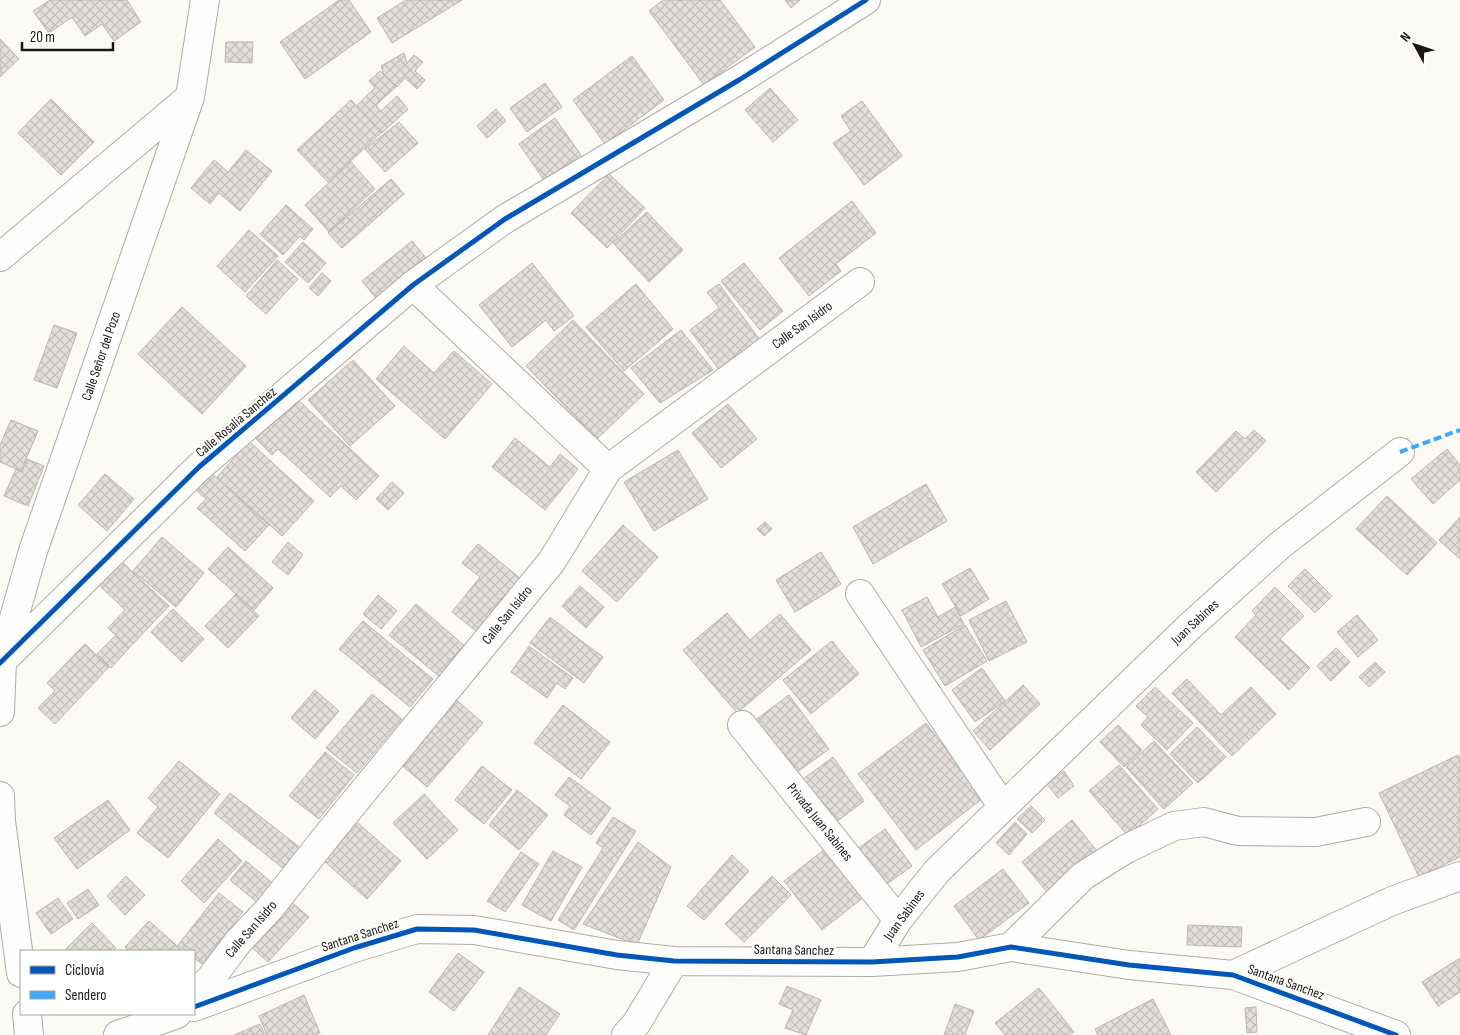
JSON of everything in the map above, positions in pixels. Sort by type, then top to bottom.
[{"type":"street","name":"Calle Señor del Pozo","points":[[0,712],[1,662],[33,551],[190,97],[205,0]]},
{"type":"street","name":"Calle Rosalia Sanchez","points":[[1,662],[199,467],[413,285],[505,219],[739,80],[866,0]]},
{"type":"street","points":[[0,257],[190,97]]},
{"type":"street","name":"Calle San Isidro","points":[[195,994],[211,978],[238,942],[270,908],[552,561],[608,468],[860,282]]},
{"type":"street","points":[[413,285],[608,468]]},
{"type":"street","name":"Juan Sabines","points":[[872,962],[898,920],[937,871],[1188,628],[1279,546],[1400,452]]},
{"type":"street","points":[[860,594],[1003,807]]},
{"type":"street","name":"Privada Juan Sabines","points":[[742,725],[898,920]]},
{"type":"street","points":[[0,796],[1,821],[20,965]]},
{"type":"street","points":[[1010,947],[1083,876],[1126,849],[1174,826],[1204,822],[1238,831],[1316,832],[1366,822]]},
{"type":"street","points":[[1233,974],[1392,901],[1460,876]]},
{"type":"street","name":"Santana Sanchez","points":[[195,1007],[354,948],[417,929],[474,930],[617,955],[674,961],[872,962],[958,956],[1010,947],[1129,965],[1233,974],[1396,1035]]},
{"type":"street","points":[[626,1035],[636,1024],[674,961]]},
{"type":"street","points":[[27,1015],[29,1035]]},
{"type":"street","name":"Santana Sanchez","points":[[118,1035],[173,1015]]},
{"type":"building","points":[[50,0],[127,0],[141,22],[114,41],[102,24],[85,36],[72,17],[49,33],[33,11]]},
{"type":"building","points":[[339,0],[349,0],[371,32],[305,79],[280,42]]},
{"type":"building","points":[[406,0],[462,0],[392,43],[377,18]]},
{"type":"building","points":[[663,0],[720,0],[755,47],[704,85],[649,11]]},
{"type":"building","points":[[785,0],[800,0],[791,8]]},
{"type":"building","points":[[0,39],[19,59],[0,77]]},
{"type":"building","points":[[226,42],[253,42],[252,63],[225,62]]},
{"type":"building","points":[[404,53],[407,63],[414,55],[423,62],[415,71],[425,80],[417,89],[405,78],[397,87],[384,75],[381,66]]},
{"type":"building","points":[[632,56],[664,100],[605,144],[573,100]]},
{"type":"building","points":[[380,71],[396,87],[376,105],[381,111],[397,96],[408,109],[382,133],[357,105],[375,88],[369,81]]},
{"type":"building","points":[[545,83],[562,107],[527,132],[510,108]]},
{"type":"building","points":[[770,88],[798,120],[773,142],[745,110]]},
{"type":"building","points":[[51,99],[94,142],[61,175],[18,133]]},
{"type":"building","points":[[351,100],[381,133],[328,182],[297,150]]},
{"type":"building","points":[[862,101],[902,156],[864,185],[833,143],[851,131],[841,116]]},
{"type":"building","points":[[496,109],[506,121],[487,138],[477,126]]},
{"type":"building","points":[[555,118],[581,155],[544,180],[519,144]]},
{"type":"building","points":[[399,122],[418,143],[385,172],[365,149]]},
{"type":"building","points":[[246,150],[272,171],[240,211],[219,193],[210,204],[191,188],[214,160],[228,172]]},
{"type":"building","points":[[351,162],[375,189],[329,232],[305,205]]},
{"type":"building","points":[[609,174],[645,208],[607,248],[571,213]]},
{"type":"building","points":[[391,179],[404,194],[342,248],[328,233]]},
{"type":"building","points":[[852,201],[876,233],[836,264],[841,271],[809,296],[779,258]]},
{"type":"building","points":[[286,205],[313,229],[304,240],[300,236],[283,255],[260,234]]},
{"type":"building","points":[[647,212],[683,250],[649,282],[613,243]]},
{"type":"building","points":[[249,230],[278,256],[245,292],[217,266]]},
{"type":"building","points":[[412,241],[430,263],[380,303],[362,281]]},
{"type":"building","points":[[303,242],[326,263],[308,283],[285,262]]},
{"type":"building","points":[[277,260],[298,279],[266,314],[246,296]]},
{"type":"building","points":[[532,263],[574,316],[554,331],[546,320],[512,347],[479,305]]},
{"type":"building","points":[[744,263],[783,311],[760,330],[721,281]]},
{"type":"building","points":[[322,273],[331,281],[318,296],[309,288]]},
{"type":"building","points":[[636,284],[673,329],[624,371],[586,327]]},
{"type":"building","points":[[719,284],[760,340],[719,370],[690,330],[719,308],[707,292]]},
{"type":"building","points":[[182,307],[246,366],[202,414],[138,354]]},
{"type":"building","points":[[573,320],[644,394],[597,439],[526,366]]},
{"type":"building","points":[[54,325],[77,333],[57,388],[34,380]]},
{"type":"building","points":[[681,330],[713,370],[660,403],[631,368]]},
{"type":"building","points":[[404,346],[434,373],[454,351],[492,384],[445,439],[376,379]]},
{"type":"building","points":[[353,360],[395,406],[350,446],[308,400]]},
{"type":"building","points":[[295,397],[379,476],[356,500],[341,486],[330,497],[278,449],[272,455],[256,439]]},
{"type":"building","points":[[728,404],[757,439],[721,468],[692,433]]},
{"type":"building","points":[[11,420],[38,431],[21,471],[0,462],[0,445]]},
{"type":"building","points":[[1254,430],[1266,441],[1216,492],[1196,472],[1236,431],[1245,439]]},
{"type":"building","points":[[515,438],[550,467],[560,454],[578,469],[545,510],[492,467]]},
{"type":"building","points":[[249,441],[314,501],[282,536],[217,477]]},
{"type":"building","points":[[1447,449],[1460,465],[1460,480],[1433,504],[1411,479]]},
{"type":"building","points":[[678,450],[708,499],[654,531],[624,482]]},
{"type":"building","points":[[27,459],[44,466],[28,506],[4,496],[16,469],[22,472]]},
{"type":"building","points":[[211,473],[269,525],[245,551],[197,508],[206,499],[196,490]]},
{"type":"building","points":[[105,474],[134,499],[107,531],[78,505]]},
{"type":"building","points":[[392,482],[404,493],[388,510],[376,499]]},
{"type":"building","points":[[926,484],[947,521],[873,564],[853,527]]},
{"type":"building","points":[[1387,496],[1437,543],[1407,575],[1356,529]]},
{"type":"building","points":[[1460,517],[1460,559],[1439,540]]},
{"type":"building","points":[[765,522],[772,529],[764,536],[757,529]]},
{"type":"building","points":[[623,525],[658,557],[617,602],[582,571]]},
{"type":"building","points":[[162,537],[204,573],[176,607],[133,571]]},
{"type":"building","points":[[288,542],[303,555],[288,575],[272,562]]},
{"type":"building","points":[[478,544],[520,578],[477,632],[452,612],[480,577],[462,563]]},
{"type":"building","points":[[228,547],[273,588],[254,610],[208,569]]},
{"type":"building","points":[[821,552],[841,584],[795,612],[776,580]]},
{"type":"building","points":[[119,559],[169,606],[129,648],[108,628],[125,610],[97,583]]},
{"type":"building","points":[[970,568],[989,599],[961,616],[942,584]]},
{"type":"building","points":[[1305,569],[1332,596],[1315,613],[1288,586]]},
{"type":"building","points":[[580,586],[604,607],[586,628],[562,606]]},
{"type":"building","points":[[1275,587],[1304,616],[1280,639],[1310,668],[1289,690],[1235,637],[1256,615],[1252,611]]},
{"type":"building","points":[[236,594],[259,616],[228,648],[205,626]]},
{"type":"building","points":[[378,595],[397,611],[381,629],[363,614]]},
{"type":"building","points":[[927,597],[938,617],[955,607],[964,624],[921,647],[902,610]]},
{"type":"building","points":[[1006,601],[1027,642],[989,661],[969,620]]},
{"type":"building","points":[[416,604],[466,647],[440,677],[389,635]]},
{"type":"building","points":[[173,609],[204,639],[182,662],[151,632]]},
{"type":"building","points":[[727,613],[750,640],[780,614],[811,650],[737,713],[683,650]]},
{"type":"building","points":[[1357,615],[1378,640],[1358,657],[1337,632]]},
{"type":"building","points":[[550,617],[603,657],[584,683],[530,643]]},
{"type":"building","points":[[363,621],[433,679],[410,707],[339,649]]},
{"type":"building","points":[[965,625],[987,661],[945,686],[923,650]]},
{"type":"building","points":[[116,635],[129,648],[111,668],[97,654]]},
{"type":"building","points":[[832,641],[859,674],[811,714],[783,680]]},
{"type":"building","points":[[85,644],[109,667],[55,724],[38,708],[55,691],[47,683]]},
{"type":"building","points":[[529,646],[573,678],[565,689],[557,683],[547,698],[511,672]]},
{"type":"building","points":[[1336,648],[1350,662],[1331,681],[1317,666]]},
{"type":"building","points":[[1375,662],[1385,672],[1369,687],[1359,677]]},
{"type":"building","points":[[982,668],[1005,701],[975,722],[952,690]]},
{"type":"building","points":[[1187,679],[1221,715],[1251,687],[1276,714],[1232,756],[1172,693]]},
{"type":"building","points":[[1023,685],[1040,704],[990,750],[973,731]]},
{"type":"building","points":[[1155,687],[1193,723],[1167,750],[1141,725],[1148,717],[1136,706]]},
{"type":"building","points":[[315,690],[339,711],[315,739],[291,718]]},
{"type":"building","points":[[372,694],[402,719],[357,773],[326,748]]},
{"type":"building","points":[[789,695],[829,749],[793,775],[754,721]]},
{"type":"building","points":[[453,697],[483,723],[427,787],[397,761]]},
{"type":"building","points":[[563,705],[610,742],[581,779],[534,743]]},
{"type":"building","points":[[926,723],[983,798],[916,850],[858,774]]},
{"type":"building","points":[[1118,725],[1142,750],[1124,767],[1100,742]]},
{"type":"building","points":[[1197,727],[1226,757],[1198,783],[1170,754]]},
{"type":"building","points":[[1154,741],[1193,783],[1164,809],[1126,767]]},
{"type":"building","points":[[325,752],[354,775],[319,819],[289,796]]},
{"type":"building","points":[[1458,755],[1460,759],[1460,857],[1419,877],[1379,793]]},
{"type":"building","points":[[833,757],[864,801],[831,826],[799,782]]},
{"type":"building","points":[[179,761],[220,794],[168,858],[137,833],[158,807],[148,798]]},
{"type":"building","points":[[1119,765],[1158,809],[1128,836],[1089,791]]},
{"type":"building","points":[[482,766],[512,790],[484,824],[455,800]]},
{"type":"building","points":[[1064,771],[1074,786],[1058,798],[1047,784]]},
{"type":"building","points":[[569,777],[611,808],[591,835],[564,815],[570,806],[555,795]]},
{"type":"building","points":[[517,790],[548,815],[519,850],[489,825]]},
{"type":"building","points":[[230,793],[302,849],[285,870],[214,813]]},
{"type":"building","points":[[424,794],[458,830],[427,859],[393,823]]},
{"type":"building","points":[[108,800],[130,830],[77,869],[54,838]]},
{"type":"building","points":[[1031,806],[1045,820],[1032,833],[1017,819]]},
{"type":"building","points":[[613,817],[636,831],[574,930],[558,920],[603,848],[596,843]]},
{"type":"building","points":[[1072,820],[1097,851],[1047,892],[1022,862]]},
{"type":"building","points":[[1015,822],[1027,834],[1009,855],[996,843]]},
{"type":"building","points":[[358,823],[401,861],[367,899],[324,861]]},
{"type":"building","points":[[885,829],[912,866],[880,889],[853,852]]},
{"type":"building","points":[[218,839],[242,861],[204,903],[181,881]]},
{"type":"building","points":[[638,842],[671,867],[637,945],[583,924]]},
{"type":"building","points":[[826,848],[864,897],[822,930],[784,881]]},
{"type":"building","points":[[553,851],[582,867],[551,921],[522,905]]},
{"type":"building","points":[[521,852],[539,864],[505,912],[487,901]]},
{"type":"building","points":[[732,855],[749,871],[704,920],[687,906]]},
{"type":"building","points":[[246,861],[275,885],[259,904],[230,880]]},
{"type":"building","points":[[1003,869],[1029,903],[979,940],[954,906]]},
{"type":"building","points":[[126,876],[145,895],[125,915],[107,896]]},
{"type":"building","points":[[772,876],[791,895],[744,942],[725,924]]},
{"type":"building","points":[[88,889],[99,905],[78,919],[67,903]]},
{"type":"building","points":[[219,893],[243,912],[202,964],[195,959],[195,950],[185,950],[178,945]]},
{"type":"building","points":[[58,898],[73,919],[51,934],[36,913]]},
{"type":"building","points":[[288,899],[309,917],[268,962],[248,944]]},
{"type":"building","points":[[149,921],[182,950],[128,950],[125,947]]},
{"type":"building","points":[[92,923],[116,948],[114,950],[65,950]]},
{"type":"building","points":[[1188,925],[1242,927],[1241,947],[1187,945]]},
{"type":"building","points":[[458,953],[484,972],[454,1011],[429,992]]},
{"type":"building","points":[[1460,958],[1460,992],[1438,1006],[1422,982]]},
{"type":"building","points":[[787,986],[821,1000],[806,1035],[785,1028],[793,1010],[779,1004]]},
{"type":"building","points":[[519,987],[560,1014],[546,1035],[488,1035]]},
{"type":"building","points":[[1039,988],[1074,1032],[1069,1035],[1005,1035],[995,1023]]},
{"type":"building","points":[[304,995],[320,1033],[315,1035],[267,1035],[259,1016]]},
{"type":"building","points":[[1153,999],[1171,1035],[1098,1035],[1095,1029]]},
{"type":"building","points":[[955,1004],[974,1011],[965,1035],[944,1035]]},
{"type":"building","points":[[1256,1007],[1257,1032],[1247,1033],[1245,1008]]},
{"type":"building","points":[[260,1024],[265,1035],[234,1035]]},
{"type":"marked path","points":[[1400,452],[1460,430]]},
{"type":"cycle path","points":[[0,663],[199,467],[413,285],[505,219],[739,80],[866,0]]},
{"type":"cycle path","points":[[195,1007],[354,948],[417,929],[474,930],[617,955],[674,961],[872,962],[958,957],[1011,947],[1129,965],[1233,975],[1396,1035]]}]
